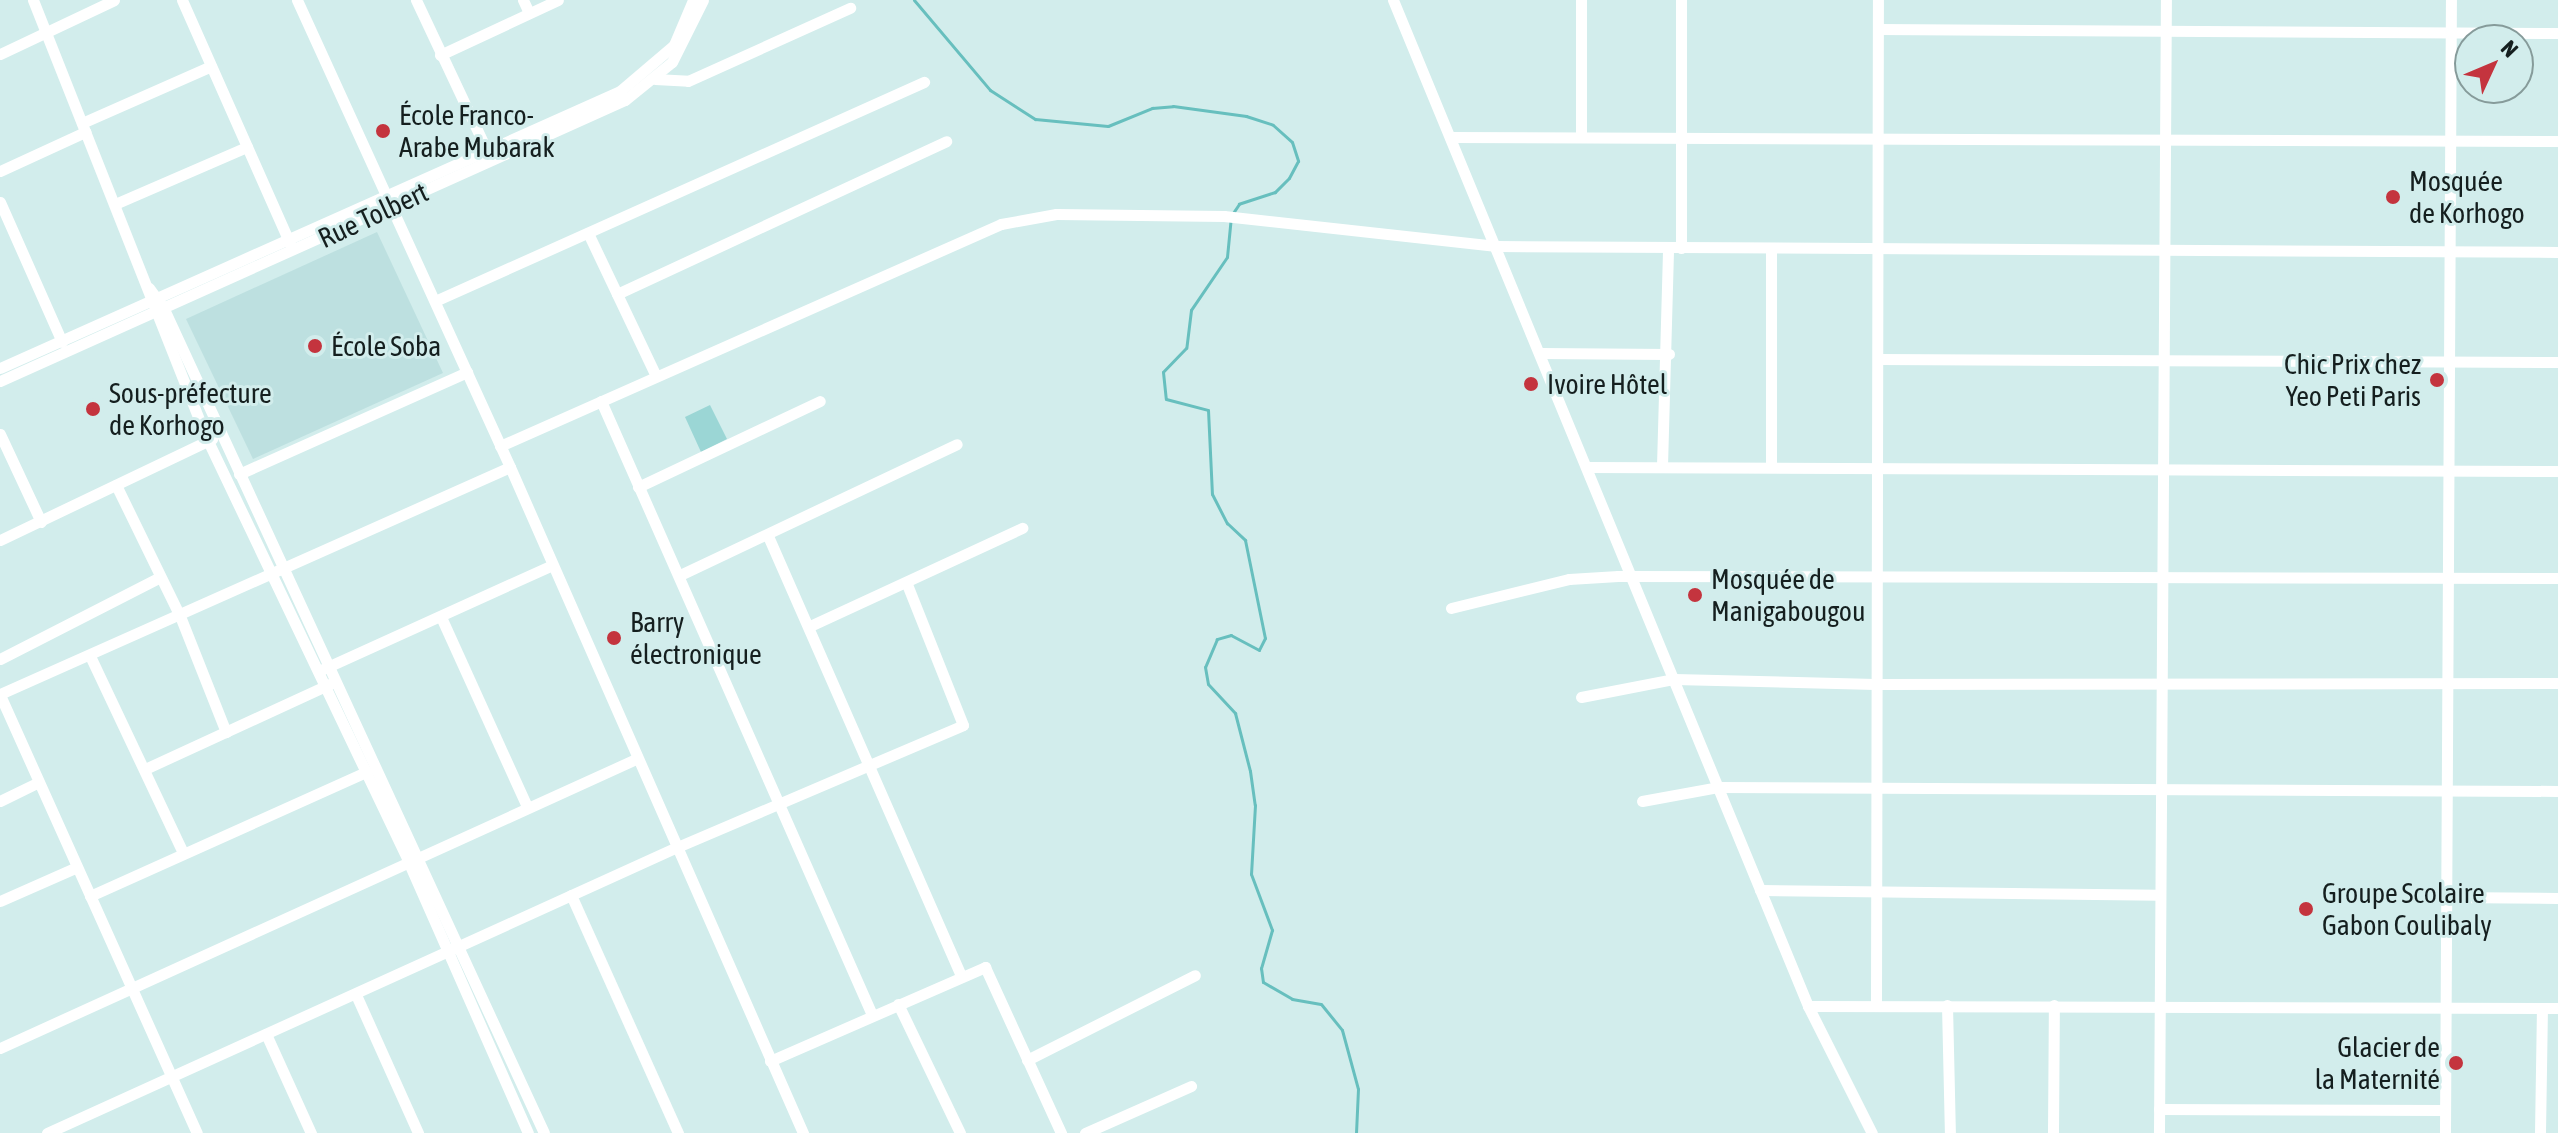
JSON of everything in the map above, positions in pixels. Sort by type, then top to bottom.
[{"type":"street","points":[[33,0],[148,287],[214,438],[413,858],[528,1133]]},
{"type":"street","points":[[0,54],[114,0]]},
{"type":"street","points":[[182,0],[292,248]]},
{"type":"street","points":[[297,0],[510,467],[803,1133]]},
{"type":"street","points":[[416,0],[487,151]]},
{"type":"street","points":[[523,0],[529,13]]},
{"type":"street","points":[[440,55],[558,0]]},
{"type":"street","name":"Rue Tolbert","points":[[0,381],[292,248],[635,82],[674,45],[693,0]]},
{"type":"street","name":"Rue Tolbert","points":[[389,201],[625,100],[655,79],[680,50],[703,0]]},
{"type":"street","points":[[1393,0],[1634,577],[1808,1006],[1872,1133]]},
{"type":"street","points":[[1581,0],[1581,135]]},
{"type":"street","points":[[1681,0],[1681,248]]},
{"type":"street","points":[[1876,1004],[1878,0]]},
{"type":"street","points":[[2159,1133],[2158,895],[2166,0]]},
{"type":"street","points":[[2445,1133],[2451,0]]},
{"type":"street","points":[[655,79],[688,81],[850,8]]},
{"type":"street","points":[[1878,29],[2164,34],[2558,33]]},
{"type":"street","points":[[0,171],[211,66]]},
{"type":"street","points":[[435,301],[924,82]]},
{"type":"street","points":[[1450,137],[1581,135],[2163,142],[2558,141]]},
{"type":"street","points":[[617,294],[946,141]]},
{"type":"street","points":[[115,204],[247,147]]},
{"type":"street","points":[[0,202],[62,342]]},
{"type":"street","points":[[500,446],[1001,224],[1056,214],[1224,216],[1496,246],[2558,252]]},
{"type":"street","points":[[588,233],[656,376]]},
{"type":"street","points":[[1662,466],[1669,354],[1668,247]]},
{"type":"street","points":[[1771,248],[1771,467]]},
{"type":"street","name":"Rue Tolbert","points":[[0,368],[157,307]]},
{"type":"street","points":[[1540,353],[1669,354]]},
{"type":"street","points":[[1878,359],[2558,362]]},
{"type":"street","points":[[239,474],[467,372]]},
{"type":"street","points":[[601,401],[872,1015]]},
{"type":"street","points":[[638,487],[820,401]]},
{"type":"street","points":[[0,434],[41,522]]},
{"type":"street","points":[[214,438],[239,474],[277,571]]},
{"type":"street","points":[[0,540],[214,438]]},
{"type":"street","points":[[680,575],[957,444]]},
{"type":"street","points":[[197,1133],[0,695],[91,658],[510,467]]},
{"type":"street","points":[[1587,467],[2558,471]]},
{"type":"street","points":[[116,485],[180,616],[226,732]]},
{"type":"street","points":[[810,626],[907,584],[1022,528]]},
{"type":"street","points":[[768,536],[961,975]]},
{"type":"street","points":[[322,670],[552,565]]},
{"type":"street","points":[[0,659],[160,577]]},
{"type":"street","points":[[1451,608],[1569,579],[1634,577],[2558,578]]},
{"type":"street","points":[[47,1133],[266,1034],[357,997],[675,848],[963,725],[907,584]]},
{"type":"street","points":[[441,617],[527,807]]},
{"type":"street","points":[[91,658],[183,853]]},
{"type":"street","points":[[1581,697],[1674,679],[1875,684],[2558,683]]},
{"type":"street","points":[[145,769],[329,684]]},
{"type":"street","points":[[329,684],[366,772],[413,858]]},
{"type":"street","points":[[0,1048],[636,759]]},
{"type":"street","points":[[90,896],[366,772]]},
{"type":"street","points":[[0,801],[39,782]]},
{"type":"street","points":[[1642,801],[1718,787],[2558,791]]},
{"type":"street","points":[[0,901],[77,867]]},
{"type":"street","points":[[1760,890],[2158,895]]},
{"type":"street","points":[[571,895],[678,1133]]},
{"type":"street","points":[[2446,897],[2558,898]]},
{"type":"street","points":[[454,951],[544,1133]]},
{"type":"street","points":[[770,1061],[979,966],[990,971],[1061,1133]]},
{"type":"street","points":[[1027,1060],[1195,975]]},
{"type":"street","points":[[357,997],[418,1133]]},
{"type":"street","points":[[898,1004],[960,1133]]},
{"type":"street","points":[[1947,1005],[1950,1133]]},
{"type":"street","points":[[2053,1133],[2054,1005]]},
{"type":"street","points":[[1808,1006],[2558,1008]]},
{"type":"street","points":[[2540,1133],[2542,1008]]},
{"type":"street","points":[[266,1034],[311,1133]]},
{"type":"street","points":[[1085,1133],[1191,1086]]},
{"type":"street","points":[[2159,1109],[2444,1110]]},
{"type":"shaded area","name":"École Soba","points":[[377,232],[443,373],[253,459],[186,319]]},
{"type":"shaded area","points":[[710,405],[727,439],[701,452],[685,417]]},
{"type":"waterway","points":[[914,0],[990,90],[1035,119],[1108,126],[1152,108],[1173,106],[1246,116],[1273,125],[1292,142],[1298,161],[1289,178],[1275,192],[1239,204],[1231,216],[1227,257],[1191,310],[1186,348],[1163,372],[1166,399],[1208,410],[1212,494],[1227,523],[1245,540],[1265,638],[1259,650],[1231,635],[1217,639],[1205,667],[1208,684],[1235,713],[1250,771],[1255,805],[1251,874],[1272,930],[1261,968],[1263,982],[1292,999],[1321,1004],[1342,1030],[1358,1089],[1356,1133]]},
{"type":"place","name":"École Franco- Arabe Mubarak","points":[[383,131]]},
{"type":"place","name":"Mosquée de Korhogo","points":[[2393,197]]},
{"type":"place","name":"École Soba","points":[[315,346]]},
{"type":"place","name":"Chic Prix chez Yeo Peti Paris","points":[[2437,380]]},
{"type":"place","name":"Ivoire Hôtel","points":[[1531,384]]},
{"type":"place","name":"Sous-préfecture de Korhogo","points":[[93,409]]},
{"type":"place","name":"Mosquée de Manigabougou","points":[[1695,595]]},
{"type":"place","name":"Barry électronique","points":[[614,638]]},
{"type":"place","name":"Groupe Scolaire Gabon Coulibaly","points":[[2306,909]]},
{"type":"place","name":"Glacier de la Maternité","points":[[2456,1063]]}]
